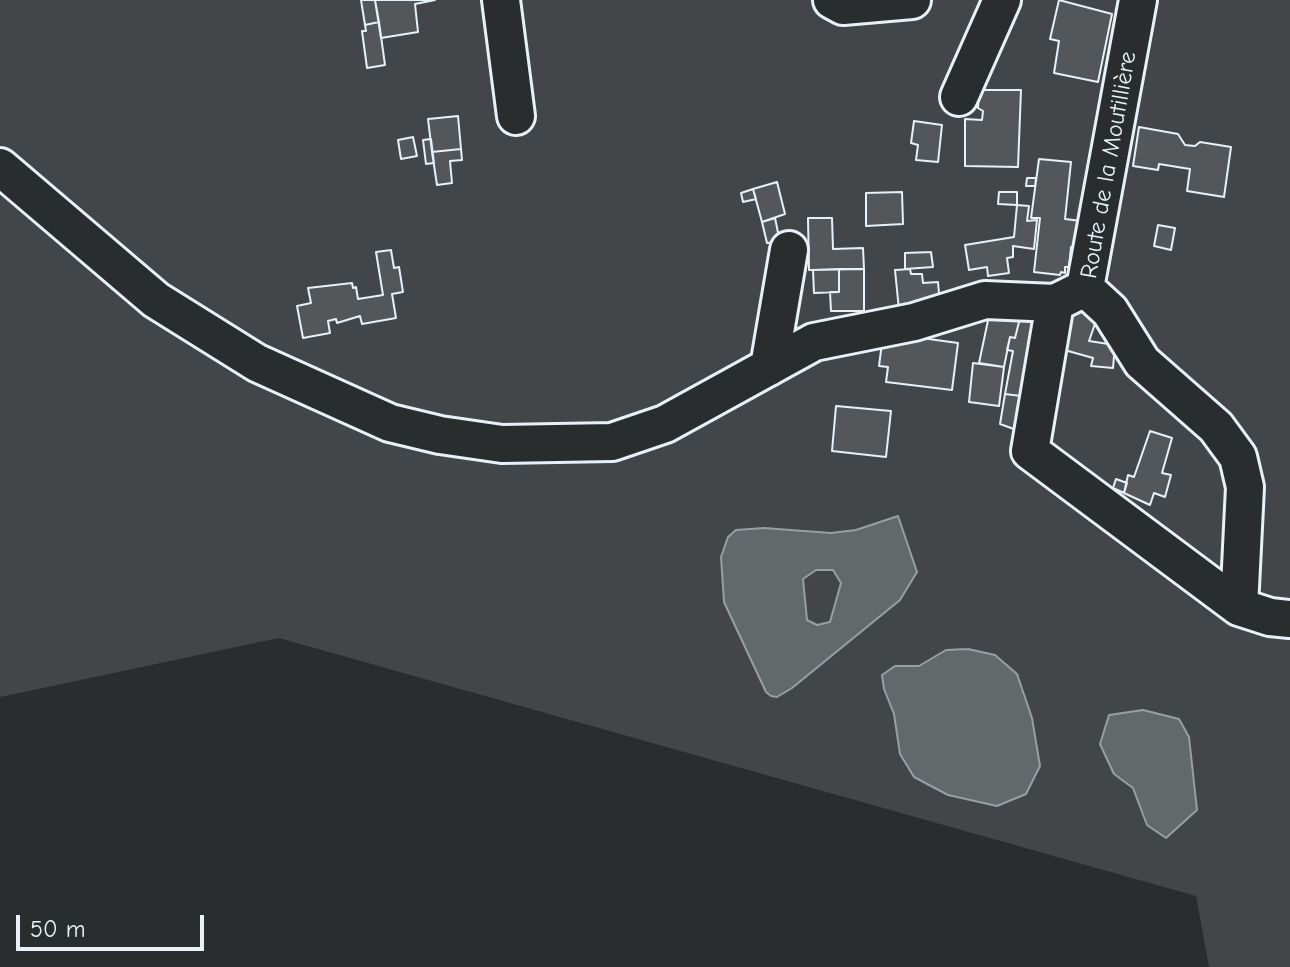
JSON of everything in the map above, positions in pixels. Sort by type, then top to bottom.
[{"type":"street","points":[[501,0],[516,116]]},
{"type":"street","points":[[832,0],[843,6],[912,0]]},
{"type":"street","points":[[959,97],[1002,0]]},
{"type":"street","name":"Route de la Moutillière","points":[[1138,0],[1070,295],[1110,311],[1142,362],[1216,427],[1238,457],[1245,487],[1239,607]]},
{"type":"street","points":[[0,167],[156,300],[257,363],[390,423],[440,435],[502,444],[612,442],[665,424],[814,342],[914,322],[985,300],[1070,295],[1030,451],[1239,607],[1270,617],[1290,619]]},
{"type":"street","points":[[769,367],[789,250]]},
{"type":"shaded area","points":[[0,0],[1290,0],[1290,967],[1209,967],[1196,896],[279,638],[0,697]]},
{"type":"shaded area","points":[[898,516],[917,572],[900,600],[792,688],[777,697],[771,696],[766,692],[724,602],[721,557],[728,537],[736,530],[764,528],[831,533],[856,530]],"holes":[[[816,570],[833,570],[841,583],[830,622],[817,625],[807,620],[803,579]]]},
{"type":"shaded area","points":[[968,649],[995,655],[1017,674],[1032,718],[1040,766],[1026,794],[997,806],[948,795],[914,777],[900,754],[894,714],[884,689],[882,675],[895,666],[919,666],[946,650]]},
{"type":"shaded area","points":[[1143,710],[1179,719],[1189,737],[1197,810],[1166,838],[1147,825],[1133,788],[1114,774],[1100,744],[1109,715]]},
{"type":"building","points":[[361,0],[375,0],[379,22],[365,25]]},
{"type":"building","points":[[375,0],[435,0],[415,4],[418,32],[381,38]]},
{"type":"building","points":[[1059,0],[1112,14],[1098,82],[1054,73],[1059,41],[1050,39]]},
{"type":"building","points":[[379,22],[385,65],[367,68],[362,31],[366,31],[365,25]]},
{"type":"building","points":[[979,90],[1021,90],[1018,167],[965,166],[965,119],[982,120],[983,111],[978,108]]},
{"type":"building","points":[[458,116],[461,149],[432,152],[428,119]]},
{"type":"building","points":[[914,121],[942,125],[938,162],[916,160],[918,145],[911,143]]},
{"type":"building","points":[[1139,127],[1178,134],[1185,145],[1195,146],[1200,142],[1231,147],[1224,197],[1187,191],[1190,169],[1159,164],[1158,170],[1133,166]]},
{"type":"building","points":[[413,137],[417,156],[401,159],[398,140]]},
{"type":"building","points":[[431,139],[434,163],[426,164],[423,140]]},
{"type":"building","points":[[461,149],[462,160],[450,161],[452,183],[437,185],[432,152]]},
{"type":"building","points":[[1039,159],[1071,162],[1065,219],[1081,221],[1077,248],[1071,247],[1069,267],[1065,267],[1065,273],[1061,272],[1060,275],[1034,272],[1040,218],[1031,218]]},
{"type":"building","points":[[1027,178],[1036,178],[1035,186],[1026,186]]},
{"type":"building","points":[[777,182],[785,214],[762,222],[753,189]]},
{"type":"building","points":[[753,189],[756,199],[743,202],[741,193]]},
{"type":"building","points":[[902,192],[903,224],[866,226],[866,193]]},
{"type":"building","points":[[999,192],[1017,192],[1017,205],[998,204]]},
{"type":"building","points":[[1017,205],[1029,206],[1027,221],[1037,220],[1034,249],[1013,246],[1013,257],[1007,258],[1009,273],[988,276],[987,267],[969,270],[965,245],[1014,237]]},
{"type":"building","points":[[775,218],[780,242],[767,243],[762,222]]},
{"type":"building","points":[[808,218],[832,218],[833,249],[863,248],[864,269],[809,270]]},
{"type":"building","points":[[1158,225],[1175,228],[1171,250],[1154,246]]},
{"type":"building","points":[[391,250],[394,268],[399,267],[403,292],[392,294],[396,318],[362,324],[360,316],[337,323],[336,319],[328,321],[330,333],[303,338],[297,306],[311,303],[308,288],[352,283],[358,299],[383,295],[376,252]]},
{"type":"building","points":[[931,252],[933,267],[905,269],[905,253]]},
{"type":"building","points":[[839,269],[839,292],[814,293],[813,270]]},
{"type":"building","points":[[839,269],[864,269],[864,311],[831,311],[830,292],[839,292]]},
{"type":"building","points":[[910,269],[911,274],[922,274],[923,283],[938,282],[940,305],[899,310],[895,270]]},
{"type":"building","points":[[1074,309],[1097,318],[1089,341],[1115,345],[1113,368],[1091,366],[1093,358],[1061,349]]},
{"type":"building","points":[[990,311],[1020,318],[1015,338],[1010,337],[1004,367],[979,363]]},
{"type":"building","points":[[1020,318],[1041,323],[1029,397],[1005,394],[1013,351],[1007,350],[1010,337],[1015,338]]},
{"type":"building","points":[[883,335],[958,343],[952,390],[886,382],[888,367],[879,366]]},
{"type":"building","points":[[973,363],[1004,367],[999,406],[969,402]]},
{"type":"building","points":[[1005,394],[1029,397],[1022,432],[1000,424]]},
{"type":"building","points":[[836,406],[891,411],[886,457],[832,451]]},
{"type":"building","points":[[1150,431],[1172,438],[1162,473],[1171,475],[1165,497],[1154,493],[1150,505],[1124,493],[1128,475],[1134,477]]},
{"type":"building","points":[[1116,479],[1127,483],[1124,493],[1113,488]]}]
